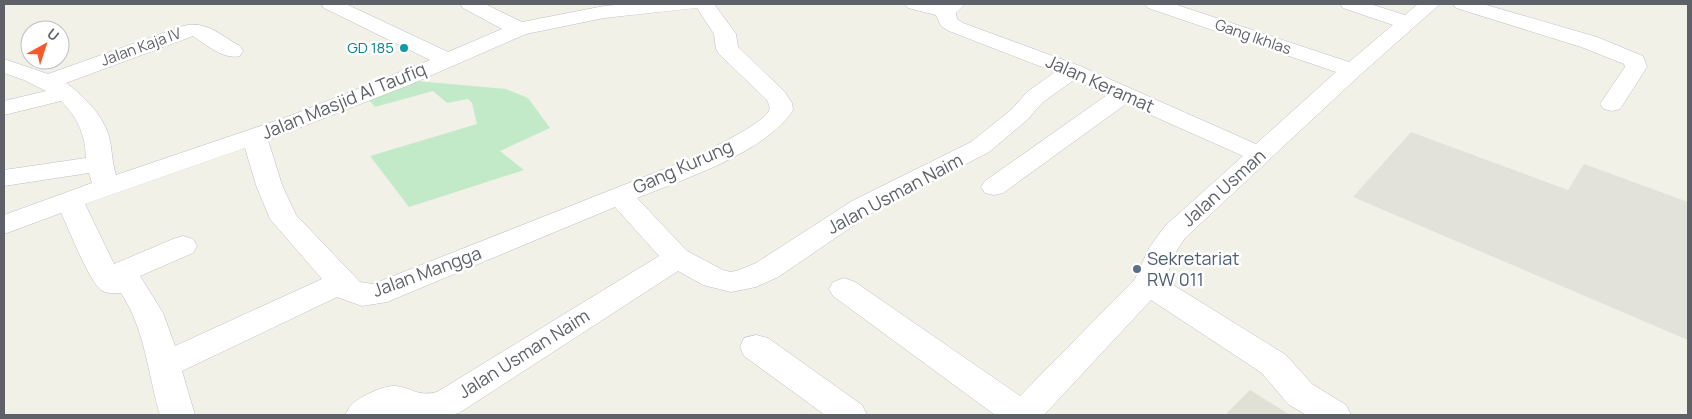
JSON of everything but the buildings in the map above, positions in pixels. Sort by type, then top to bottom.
[{"type":"street","points":[[331,4],[446,59]]},
{"type":"street","points":[[470,4],[518,29]]},
{"type":"street","name":"Jalan Masjid Al Taufiq","points":[[4,225],[69,200],[103,176],[254,136],[393,83],[518,29],[604,12],[690,4]]},
{"type":"street","name":"Gang Kurung","points":[[619,195],[701,163],[731,148],[773,120],[780,112],[781,104],[776,96],[727,49],[725,34],[704,4]]},
{"type":"street","name":"Jalan Keramat","points":[[916,4],[951,8],[946,18],[949,23],[956,27],[1072,70],[1261,155]]},
{"type":"street","name":"Gang Ikhlas","points":[[1155,4],[1352,70]]},
{"type":"street","points":[[1350,4],[1406,22]]},
{"type":"street","name":"Jalan Usman","points":[[1022,415],[1148,284],[1163,248],[1175,232],[1352,70],[1406,22],[1430,4]]},
{"type":"street","points":[[1463,4],[1589,42],[1636,61],[1636,67],[1612,104]]},
{"type":"street","name":"Jalan Kaja IV","points":[[4,108],[190,30],[196,29],[232,51]]},
{"type":"street","points":[[4,66],[30,74],[57,87],[80,106],[95,131],[103,176],[4,178]]},
{"type":"street","name":"Jalan Usman Naim","points":[[619,195],[677,258],[714,278],[731,282],[745,280],[760,273],[862,207],[980,147],[1019,115],[1035,97],[1072,70]]},
{"type":"street","points":[[994,187],[1124,94]]},
{"type":"street","name":"Jalan Mangga","points":[[254,136],[269,185],[284,219],[349,290],[362,295],[376,294],[446,267],[619,195]]},
{"type":"street","points":[[69,200],[99,264],[108,278],[114,284],[130,282],[139,295],[154,326],[177,415]]},
{"type":"street","points":[[108,278],[183,246]]},
{"type":"street","name":"Jalan Usman Naim","points":[[364,415],[386,401],[395,400],[424,409],[447,403],[677,258]]},
{"type":"street","points":[[164,365],[342,282]]},
{"type":"street","points":[[1148,284],[1274,364],[1300,394],[1334,415]]},
{"type":"street","points":[[844,289],[1022,415]]},
{"type":"street","points":[[756,347],[850,415]]},
{"type":"shaded area","points":[[1411,132],[1568,190],[1584,164],[1688,202],[1688,340],[1353,197]]},
{"type":"shaded area","points":[[1250,390],[1290,415],[1225,415]]},
{"type":"green space","points":[[416,81],[506,89],[528,98],[550,128],[500,151],[524,170],[409,207],[370,156],[477,124],[472,103],[468,99],[447,103],[433,91],[375,107],[369,100]]},
{"type":"place","name":"GD 185","points":[[404,48]]},
{"type":"place","name":"Sekretariat RW 011","points":[[1137,269]]}]
